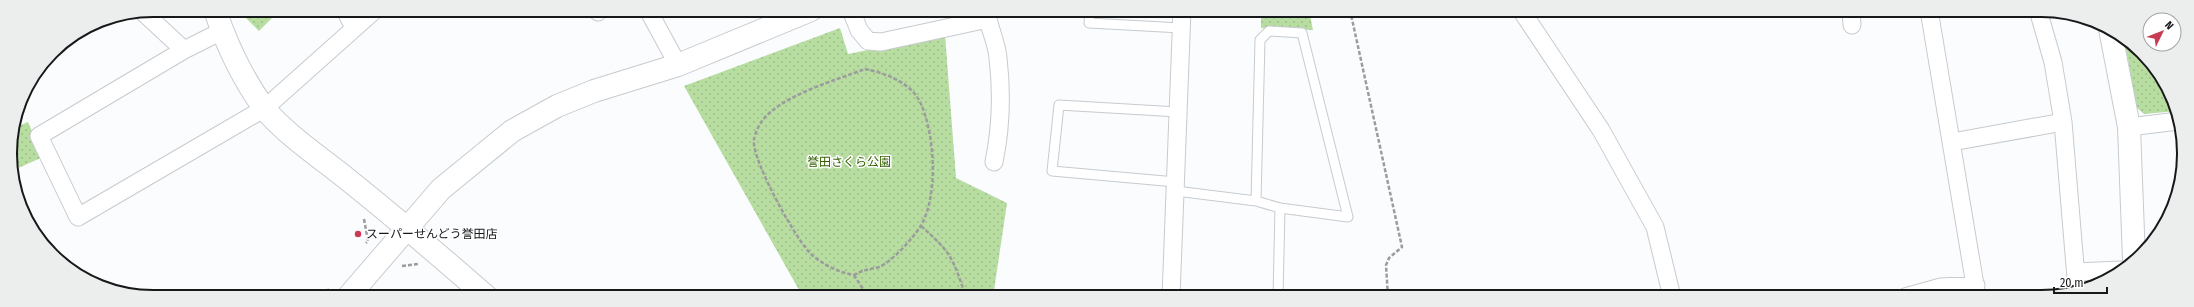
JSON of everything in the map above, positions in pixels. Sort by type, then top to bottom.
[{"type":"street","points":[[149,17],[184,50]]},
{"type":"street","points":[[217,17],[222,31],[242,70],[265,108],[291,133],[407,227],[479,290]]},
{"type":"street","points":[[348,17],[354,28]]},
{"type":"street","points":[[222,31],[184,50],[39,136],[78,217],[265,108],[367,17]]},
{"type":"street","points":[[652,17],[678,65]]},
{"type":"street","points":[[341,290],[407,227],[441,189],[512,131],[557,106],[594,91],[678,65],[794,17]]},
{"type":"street","points":[[854,17],[859,30],[868,41],[881,42],[988,19],[998,57],[1000,90],[999,137],[994,162]]},
{"type":"street","points":[[1171,290],[1182,17]]},
{"type":"street","points":[[1526,17],[1601,130],[1655,227],[1670,290]]},
{"type":"street","points":[[1930,17],[1976,290]]},
{"type":"street","points":[[2040,17],[2053,62],[2063,122],[2077,285]]},
{"type":"street","points":[[2111,37],[2129,127],[2134,253]]},
{"type":"street","points":[[1952,142],[2063,122]]},
{"type":"street","points":[[2129,127],[2173,123]]},
{"type":"street","points":[[2076,272],[2111,270]]},
{"type":"street","points":[[1930,290],[1941,287],[1967,290]]},
{"type":"lane","points":[[1089,17],[1089,23],[1181,28]]},
{"type":"lane","points":[[1178,112],[1059,105],[1052,171],[1176,187],[1256,201],[1280,208],[1348,217],[1302,33],[1269,31],[1260,40],[1256,201]]},
{"type":"lane","points":[[1278,290],[1280,208]]},
{"type":"path","points":[[1352,17],[1402,247],[1389,258],[1386,265],[1388,290]]},
{"type":"path","points":[[854,276],[863,269],[880,267],[902,250],[921,226],[931,193],[934,168],[928,128],[920,102],[903,83],[882,72],[865,70],[828,83],[784,102],[762,121],[753,141],[759,164],[797,237],[812,255],[839,272],[854,276],[863,290]]},
{"type":"path","points":[[359,216],[366,220],[368,241],[364,246]]},
{"type":"path","points":[[921,226],[944,246],[954,260],[964,290]]},
{"type":"path","points":[[400,266],[418,264],[424,268]]},
{"type":"green space","points":[[245,17],[273,17],[259,31]]},
{"type":"green space","points":[[1261,17],[1310,17],[1313,30],[1261,28]]},
{"type":"green space","name":"誉田さくら公園","points":[[840,28],[848,54],[945,35],[956,178],[1007,203],[994,290],[799,290],[684,86]]},
{"type":"green space","points":[[2124,45],[2149,70],[2159,85],[2170,112],[2144,114],[2136,107]]},
{"type":"green space","points":[[28,122],[43,157],[18,168],[17,145],[20,125]]},
{"type":"place","name":"スーパーせんどう誉田店","points":[[358,234]]}]
